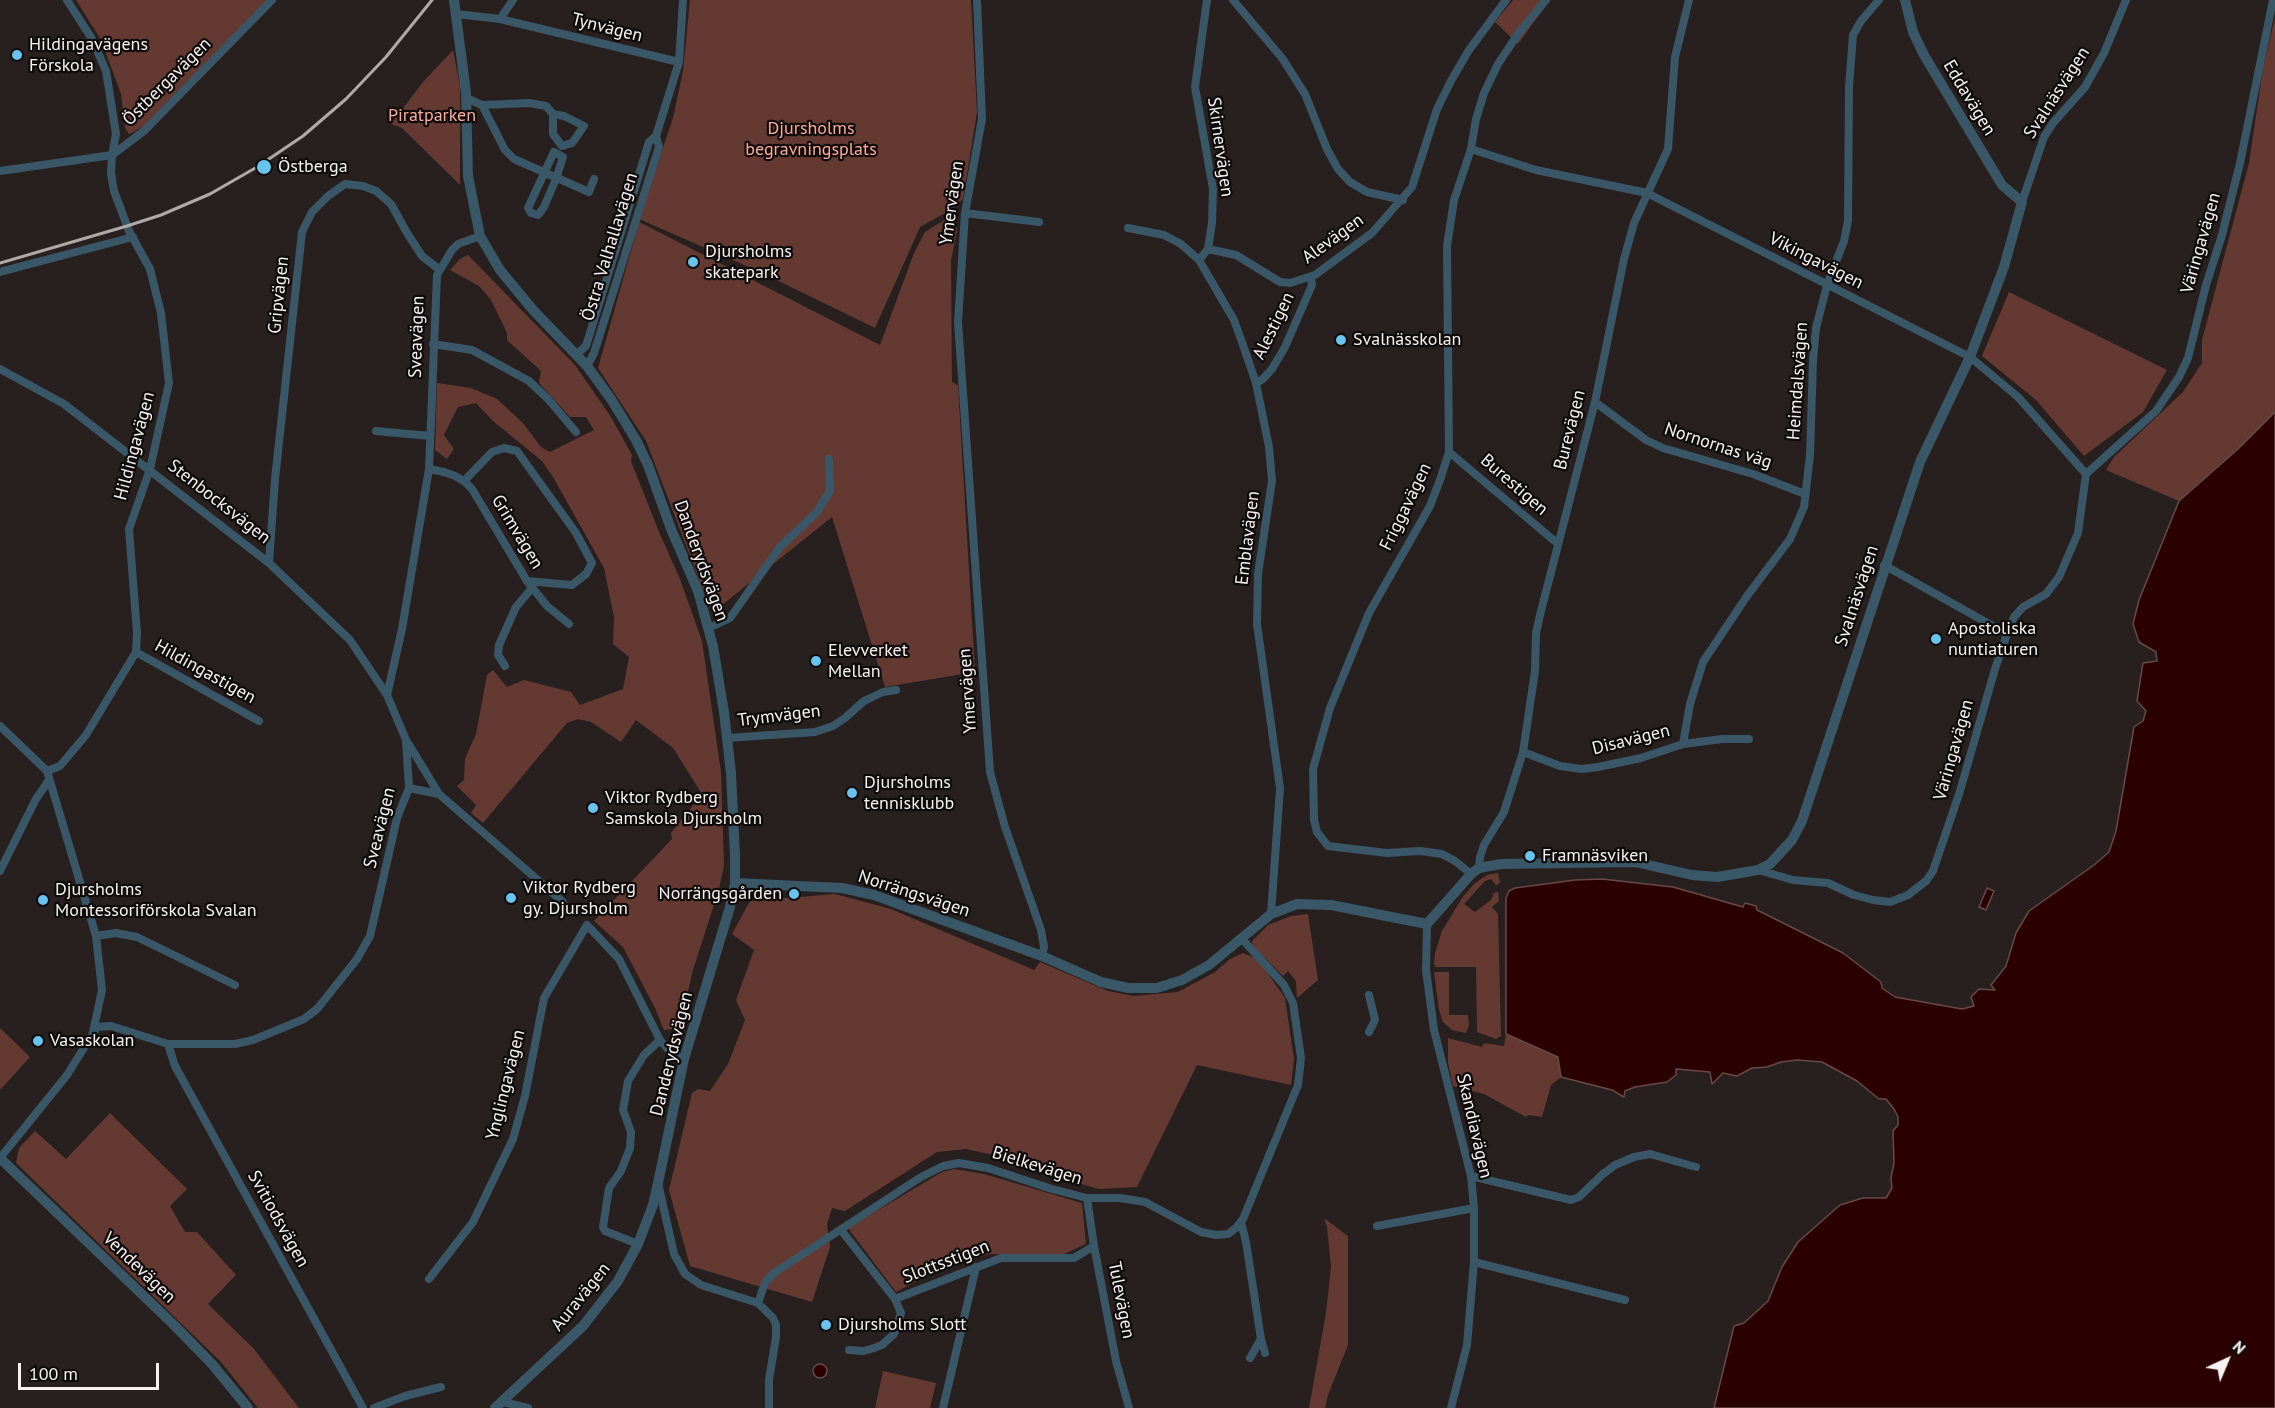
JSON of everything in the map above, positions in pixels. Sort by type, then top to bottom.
[{"type":"street","name":"Hildingavägen","points":[[67,0],[92,39],[106,70],[116,134],[111,173],[114,191],[133,237],[150,269],[161,313],[169,383],[150,469],[129,529],[137,633],[136,652]]},
{"type":"street","name":"Östbergavägen","points":[[0,171],[112,155],[144,131],[272,0]]},
{"type":"street","name":"Danderydsvägen","points":[[454,0],[466,98],[468,176],[480,236],[500,270],[533,310],[587,366],[611,399],[640,448],[671,529],[699,591],[710,628],[727,738],[734,816],[735,883],[684,1059],[658,1183]]},
{"type":"street","points":[[500,19],[513,0]]},
{"type":"street","name":"Östra Valhallavägen","points":[[577,354],[586,346],[649,142],[656,136],[679,62],[682,0]]},
{"type":"street","name":"Ymervägen","points":[[977,0],[982,119],[965,213],[958,322],[990,772],[1005,827],[1041,930],[1044,946],[1042,956]]},
{"type":"street","name":"Skirnervägen","points":[[1207,0],[1195,87],[1213,189],[1212,223],[1208,249]]},
{"type":"street","points":[[1233,0],[1282,58],[1305,94],[1338,170],[1350,182],[1367,192],[1403,200]]},
{"type":"street","name":"Alevägen","points":[[1208,249],[1236,255],[1280,282],[1290,283],[1311,277],[1372,233],[1412,187],[1437,109],[1452,79],[1468,51],[1506,0]]},
{"type":"street","name":"Friggavägen","points":[[1475,871],[1442,854],[1420,851],[1376,852],[1328,846],[1317,832],[1313,814],[1313,769],[1330,708],[1369,613],[1430,506],[1449,452],[1447,246],[1454,200],[1471,149],[1476,119],[1484,93],[1498,64],[1545,0]]},
{"type":"street","name":"Burevägen","points":[[1475,871],[1484,845],[1504,812],[1523,752],[1535,671],[1536,633],[1557,543],[1595,402],[1624,259],[1634,223],[1668,149],[1675,57],[1689,0]]},
{"type":"street","name":"Heimdalsvägen","points":[[1683,744],[1690,704],[1703,662],[1747,596],[1790,540],[1804,507],[1810,455],[1815,339],[1827,285],[1844,241],[1848,221],[1848,128],[1853,35],[1861,21],[1879,0]]},
{"type":"street","name":"Eddavägen","points":[[1905,0],[1913,32],[1924,55],[2002,185],[2022,202]]},
{"type":"street","name":"Svalnäsvägen","points":[[1475,871],[1507,863],[1635,862],[1692,875],[1717,877],[1758,870],[1770,864],[1792,840],[1802,821],[1884,565],[1920,462],[1970,357],[1999,281],[2044,137],[2085,87],[2104,53],[2126,0]]},
{"type":"street","name":"Väringavägen","points":[[1758,870],[1792,880],[1828,884],[1854,895],[1890,902],[1908,895],[1926,881],[1933,871],[1960,791],[1995,669],[2014,617],[2023,607],[2046,594],[2059,578],[2078,533],[2086,474],[2156,411],[2179,377],[2188,358],[2240,163],[2273,0]]},
{"type":"street","name":"Tynvägen","points":[[457,14],[500,19],[679,62]]},
{"type":"street","points":[[466,98],[482,105],[529,103],[546,106],[553,114]]},
{"type":"street","points":[[482,105],[505,150],[514,159],[589,192],[594,179]]},
{"type":"street","name":"Östra Valhallavägen","points":[[587,366],[594,353],[659,147],[656,136]]},
{"type":"street","name":"Vikingavägen","points":[[1471,149],[1536,170],[1647,193],[1970,357],[2018,397],[2086,474]]},
{"type":"street","points":[[554,152],[563,157],[556,179],[544,207],[538,215],[531,213],[528,208],[554,152]]},
{"type":"street","name":"Gripvägen","points":[[269,563],[275,479],[302,232],[312,212],[328,196],[345,184],[363,186],[376,191],[391,204],[423,256],[441,270]]},
{"type":"street","points":[[965,213],[1040,222]]},
{"type":"street","name":"Emblavägen","points":[[1128,228],[1164,235],[1181,244],[1199,260],[1234,320],[1256,383],[1269,447],[1272,481],[1258,574],[1257,624],[1280,788],[1272,914]]},
{"type":"street","name":"Sveavägen","points":[[92,1033],[97,1027],[106,1025],[168,1044],[235,1044],[253,1040],[304,1019],[317,1009],[357,959],[370,936],[397,818],[409,788],[406,740],[387,695],[402,629],[429,469],[437,275],[458,244],[480,236]]},
{"type":"street","points":[[0,272],[133,237]]},
{"type":"street","points":[[1199,260],[1208,249]]},
{"type":"street","name":"Alestigen","points":[[1256,383],[1272,369],[1286,347],[1312,285],[1311,277]]},
{"type":"street","points":[[433,344],[472,350],[529,381],[576,432]]},
{"type":"street","name":"Stenbocksvägen","points":[[0,369],[64,404],[269,563],[350,640],[387,695]]},
{"type":"street","name":"Nornornas väg","points":[[1595,402],[1646,440],[1663,448],[1753,474],[1805,494]]},
{"type":"street","points":[[376,431],[430,436]]},
{"type":"street","points":[[429,469],[444,472],[464,481],[492,452],[504,448],[517,451],[576,533],[592,563],[586,574],[572,585],[529,584],[499,645],[498,655],[505,666]]},
{"type":"street","name":"Burestigen","points":[[1449,452],[1557,543]]},
{"type":"street","points":[[710,628],[730,618],[780,547],[816,513],[830,491],[829,459]]},
{"type":"street","name":"Grimvägen","points":[[464,481],[472,489],[529,584],[547,606],[569,624]]},
{"type":"street","points":[[1884,565],[2007,634]]},
{"type":"street","points":[[0,872],[48,775],[60,766],[86,735],[136,652]]},
{"type":"street","name":"Hildingastigen","points":[[136,652],[259,721]]},
{"type":"street","name":"Trymvägen","points":[[727,738],[815,732],[833,726],[864,701],[883,692],[896,690]]},
{"type":"street","points":[[0,726],[48,775],[96,936],[102,990],[92,1033],[67,1075],[0,1158]]},
{"type":"street","name":"Disavägen","points":[[1523,752],[1560,766],[1582,769],[1598,768],[1641,758],[1683,744],[1722,739],[1749,739]]},
{"type":"street","points":[[406,740],[439,794],[563,902]]},
{"type":"street","points":[[409,788],[439,794]]},
{"type":"street","points":[[1042,956],[1101,982],[1128,988],[1157,988],[1182,980],[1209,964],[1242,939],[1258,923],[1272,914],[1298,904],[1339,907],[1427,924],[1475,871]]},
{"type":"street","name":"Norrängsvägen","points":[[735,883],[842,888],[874,896],[1042,956]]},
{"type":"street","name":"Skandiavägen","points":[[1427,924],[1426,970],[1434,1030],[1471,1176],[1473,1208],[1474,1262],[1467,1345],[1451,1408]]},
{"type":"street","name":"Ynglingavägen","points":[[429,1279],[473,1222],[513,1139],[525,1096],[544,999],[587,925],[619,959],[660,1040]]},
{"type":"street","points":[[96,936],[116,933],[137,937],[235,986]]},
{"type":"street","points":[[1242,939],[1284,985],[1293,1003],[1301,1058],[1298,1085],[1241,1222],[1264,1353]]},
{"type":"street","points":[[1369,1032],[1375,1020],[1370,995]]},
{"type":"street","points":[[638,1244],[605,1231],[603,1227],[609,1188],[621,1172],[630,1148],[631,1132],[623,1110],[628,1081],[644,1055],[660,1040],[672,1054],[684,1059]]},
{"type":"street","name":"Svitiodsvägen","points":[[168,1044],[174,1066],[363,1408]]},
{"type":"street","points":[[1471,1176],[1571,1200],[1579,1197],[1603,1173],[1634,1157],[1650,1154],[1696,1167]]},
{"type":"street","name":"Vendevägen","points":[[0,1158],[174,1325],[212,1364],[248,1408]]},
{"type":"street","name":"Bielkevägen","points":[[758,1303],[765,1283],[774,1273],[921,1177],[943,1166],[959,1162],[988,1168],[1087,1198],[1120,1198],[1145,1202],[1201,1232],[1216,1235],[1227,1234],[1241,1222]]},
{"type":"street","points":[[658,1183],[674,1254],[685,1274],[700,1285],[758,1303],[766,1309],[776,1325],[769,1380],[769,1408]]},
{"type":"street","name":"Auravägen","points":[[499,1405],[583,1326],[618,1281],[638,1244],[653,1205],[658,1183]]},
{"type":"street","name":"Tulevägen","points":[[1087,1198],[1116,1361],[1129,1408]]},
{"type":"street","points":[[1377,1226],[1473,1208]]},
{"type":"street","points":[[841,1230],[895,1299]]},
{"type":"street","name":"Slottsstigen","points":[[849,1350],[864,1351],[874,1348],[882,1345],[894,1335],[901,1313],[895,1299],[1001,1258],[1074,1258],[1094,1246]]},
{"type":"street","points":[[1474,1262],[1625,1300]]},
{"type":"street","points":[[943,1408],[976,1267]]},
{"type":"street","points":[[1251,1358],[1261,1339]]},
{"type":"street","points":[[374,1408],[405,1396],[441,1387]]},
{"type":"street","points":[[499,1405],[528,1408]]},
{"type":"green space","points":[[76,0],[267,0],[143,127],[129,134],[125,128],[121,94],[101,40]]},
{"type":"green space","name":"Djursholms begravningsplats","points":[[690,0],[971,0],[977,112],[963,199],[952,209],[920,227],[875,328],[758,271],[639,219],[673,118],[683,71]]},
{"type":"green space","points":[[1513,0],[1550,0],[1518,44],[1495,22]]},
{"type":"green space","points":[[2275,17],[2275,412],[2238,449],[2179,501],[2106,470],[2114,457],[2183,392],[2202,363],[2202,340],[2249,163],[2263,68]]},
{"type":"green space","name":"Piratparken","points":[[453,50],[460,86],[460,185],[402,128],[391,124],[423,82]]},
{"type":"green space","points":[[954,214],[957,230],[951,261],[952,382],[958,385],[975,672],[885,687],[832,517],[712,613],[646,441],[598,368],[639,222],[880,345],[914,253],[925,232]]},
{"type":"green space","points":[[468,255],[575,365],[611,417],[632,455],[631,461],[680,579],[702,641],[721,772],[724,866],[685,1004],[673,1029],[664,1030],[623,947],[594,921],[672,839],[671,833],[702,794],[673,748],[636,720],[621,742],[591,722],[578,719],[567,723],[483,823],[471,813],[476,805],[457,786],[464,780],[465,759],[476,734],[487,675],[493,670],[507,687],[524,680],[571,692],[580,705],[623,689],[629,657],[613,644],[614,617],[604,568],[542,461],[493,421],[476,403],[458,407],[444,435],[454,449],[447,459],[435,450],[437,383],[471,388],[497,399],[523,423],[541,447],[550,452],[594,430],[586,417],[570,417],[539,383],[541,371],[507,340],[507,333],[491,300],[479,286],[450,270],[460,259]]},
{"type":"green space","points":[[2009,292],[2167,370],[2143,412],[2084,456],[2036,400],[1982,356]]},
{"type":"green space","points":[[1498,873],[1500,883],[1496,885],[1491,879],[1485,881],[1464,904],[1475,912],[1491,900],[1494,893],[1498,892],[1499,901],[1492,907],[1498,914],[1501,1036],[1496,1039],[1477,1032],[1476,967],[1436,967],[1434,964],[1442,931],[1462,898],[1474,884],[1487,875]]},
{"type":"green space","points":[[835,894],[891,909],[1034,970],[1040,962],[1108,991],[1134,996],[1178,992],[1215,972],[1230,959],[1243,953],[1253,957],[1264,968],[1285,998],[1294,1059],[1291,1085],[1197,1065],[1137,1187],[1099,1189],[1032,1170],[994,1155],[966,1149],[937,1152],[845,1211],[832,1208],[827,1224],[830,1247],[812,1302],[690,1266],[669,1190],[692,1093],[698,1089],[710,1091],[728,1064],[745,1020],[736,1000],[754,950],[732,934],[750,901]]},
{"type":"green space","points":[[1308,914],[1318,980],[1297,998],[1296,981],[1288,971],[1283,976],[1253,946],[1252,941],[1268,925],[1291,916]]},
{"type":"green space","points":[[1434,972],[1449,972],[1449,1015],[1468,1015],[1469,1025],[1466,1033],[1452,1030],[1443,1022],[1439,1010]]},
{"type":"green space","points":[[0,1028],[30,1057],[0,1090]]},
{"type":"green space","points":[[1506,1034],[1558,1057],[1561,1077],[1551,1085],[1542,1117],[1528,1115],[1526,1117],[1484,1094],[1453,1086],[1448,1063],[1448,1038],[1482,1047],[1484,1043],[1504,1046]]},
{"type":"green space","points":[[110,1113],[187,1189],[170,1206],[185,1232],[197,1232],[236,1275],[208,1304],[254,1349],[299,1408],[258,1408],[221,1362],[16,1163],[19,1148],[35,1131],[66,1159]]},
{"type":"green space","points":[[954,1169],[984,1174],[1082,1203],[1086,1244],[1064,1254],[990,1254],[943,1267],[896,1292],[848,1228],[942,1172]]},
{"type":"green space","points":[[1324,1218],[1348,1236],[1348,1345],[1325,1408],[1309,1408],[1326,1313],[1331,1267]]},
{"type":"green space","points":[[883,1371],[936,1383],[930,1408],[875,1408]]},
{"type":"shaded area","points":[[2275,412],[2275,1408],[1714,1408],[1734,1326],[1744,1323],[1768,1301],[1782,1267],[1798,1242],[1840,1205],[1863,1198],[1886,1198],[1892,1188],[1893,1131],[1898,1125],[1898,1117],[1886,1099],[1879,1099],[1857,1081],[1822,1062],[1797,1060],[1752,1068],[1737,1076],[1723,1073],[1712,1084],[1710,1072],[1676,1069],[1676,1075],[1667,1082],[1635,1087],[1625,1091],[1624,1097],[1612,1090],[1561,1077],[1558,1057],[1506,1034],[1506,898],[1509,891],[1515,888],[1575,880],[1602,879],[1673,887],[1743,907],[1745,903],[1756,906],[1757,910],[1843,953],[1881,982],[1882,988],[1895,997],[1962,1009],[1974,1006],[1971,997],[1979,989],[1995,990],[1991,985],[2006,966],[2016,933],[2029,911],[2109,852],[2116,831],[2134,727],[2143,721],[2146,711],[2137,701],[2143,663],[2157,661],[2156,652],[2139,642],[2133,624],[2139,600],[2179,501],[2238,449]]},
{"type":"shaded area","points":[[1987,888],[1994,891],[1986,910],[1979,907]]},
{"type":"shaded area","points":[[820,1364],[825,1366],[827,1371],[825,1376],[820,1378],[815,1376],[813,1371],[815,1366]]},
{"type":"railway","points":[[0,263],[161,215],[210,194],[257,167],[303,136],[346,99],[386,57],[432,0]]},
{"type":"place","name":"Hildingavägens Förskola","points":[[17,55]]},
{"type":"place","name":"Östberga","points":[[264,167]]},
{"type":"place","name":"Djursholms skatepark","points":[[693,262]]},
{"type":"place","name":"Svalnässkolan","points":[[1341,340]]},
{"type":"place","name":"Apostoliska nuntiaturen","points":[[1936,639]]},
{"type":"place","name":"Elevverket Mellan","points":[[816,661]]},
{"type":"place","name":"Djursholms tennisklubb","points":[[852,793]]},
{"type":"place","name":"Viktor Rydberg Samskola Djursholm","points":[[593,808]]},
{"type":"place","name":"Framnäsviken","points":[[1530,856]]},
{"type":"place","name":"Norrängsgården","points":[[794,894]]},
{"type":"place","name":"Viktor Rydberg gy. Djursholm","points":[[511,898]]},
{"type":"place","name":"Djursholms Montessoriförskola Svalan","points":[[43,900]]},
{"type":"place","name":"Vasaskolan","points":[[38,1041]]},
{"type":"place","name":"Djursholms Slott","points":[[826,1325]]}]
